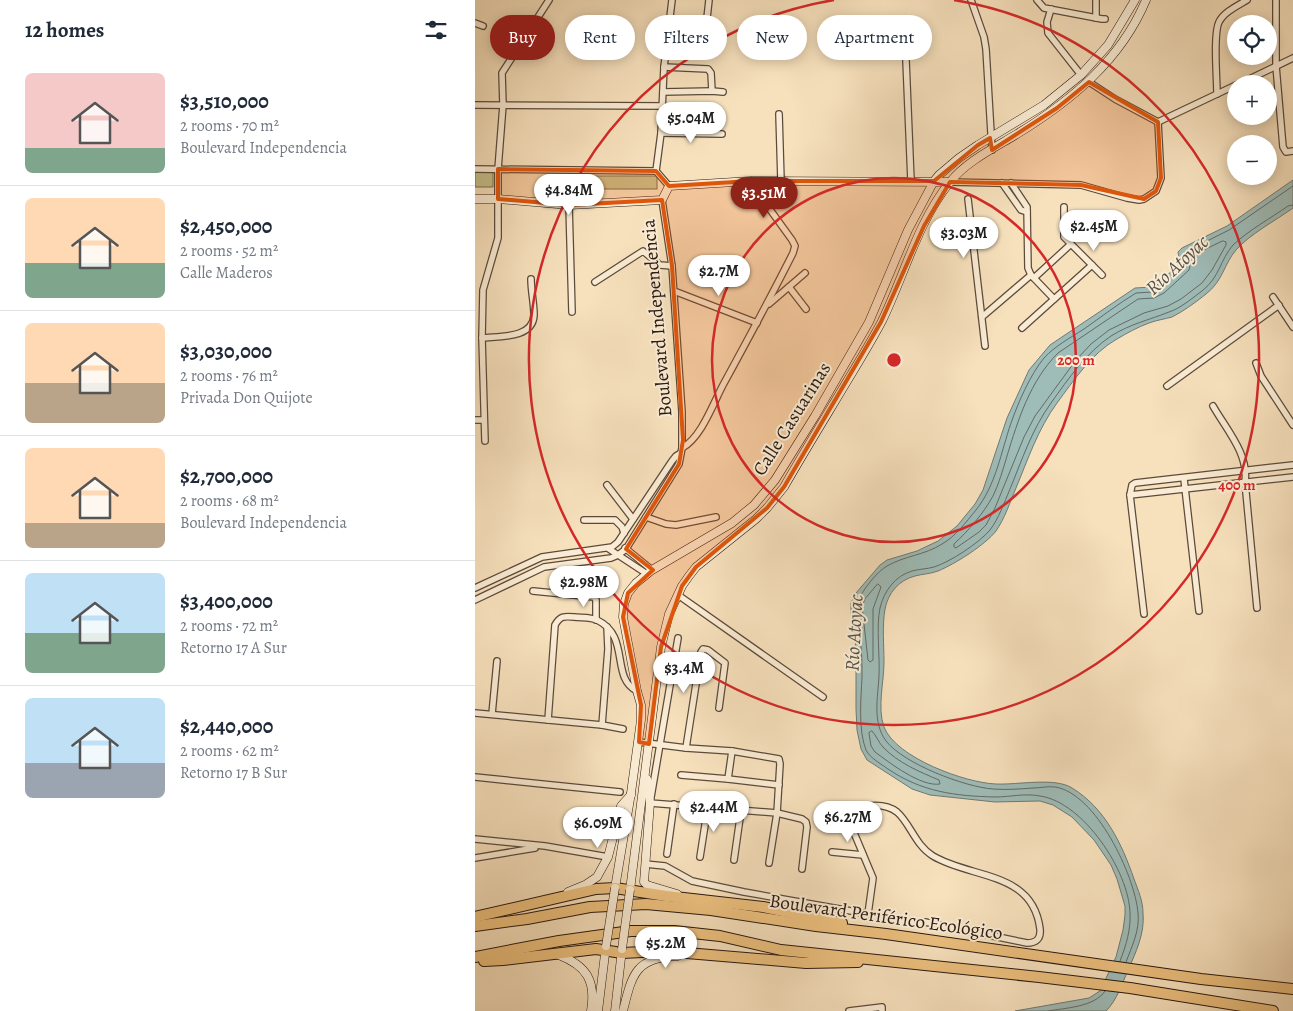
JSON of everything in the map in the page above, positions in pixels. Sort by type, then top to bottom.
[{"type":"highway","points":[[475,918],[596,888],[615,888],[763,907],[886,934]]},
{"type":"highway","name":"Boulevard Periférico Ecológico","points":[[475,926],[527,919],[590,907],[646,904],[711,910],[1201,979],[1293,989]]},
{"type":"highway","points":[[475,959],[559,941],[631,931],[674,931],[720,936],[781,950],[1130,988],[1273,1011]]},
{"type":"highway","points":[[475,959],[503,960],[606,948],[622,951],[663,951],[726,955],[807,963],[886,960]]},
{"type":"highway","points":[[1223,1004],[1232,1011]]},
{"type":"main road","name":"Calle Casuarinas","points":[[598,1011],[615,888],[639,742],[641,705],[623,617],[624,604],[628,593],[636,582],[650,572],[732,523],[754,505],[775,480],[815,416],[869,322],[908,230],[934,182],[959,158],[1044,105],[1081,75],[1108,44],[1135,0]]},
{"type":"main road","points":[[615,1011],[661,647],[669,614],[682,586],[696,567],[767,508],[783,487],[886,312],[923,226],[936,201],[950,182],[971,163],[1057,108],[1089,82],[1112,56],[1146,0]]},
{"type":"main road","points":[[669,186],[751,181],[950,182]]},
{"type":"main road","name":"Boulevard Independencia","points":[[662,200],[669,186]]},
{"type":"main road","points":[[475,199],[499,199],[569,205],[662,200]]},
{"type":"main road","points":[[732,523],[738,528],[734,537]]},
{"type":"main road","points":[[646,766],[650,803],[644,882],[647,885],[691,898]]},
{"type":"main road","points":[[552,898],[585,885],[597,877],[608,857],[621,806],[631,795]]},
{"type":"main road","points":[[557,954],[579,964],[585,972],[593,989],[591,1011]]},
{"type":"main road","points":[[623,1011],[630,981],[638,968],[643,964],[672,956],[726,955]]},
{"type":"street","points":[[485,441],[482,338],[483,290],[498,238],[498,169],[503,105],[502,74],[549,0]]},
{"type":"street","points":[[656,171],[661,133],[664,67],[672,0]]},
{"type":"street","points":[[707,15],[709,0]]},
{"type":"street","points":[[971,0],[984,37],[986,49],[992,150]]},
{"type":"street","points":[[1037,0],[1044,8],[1105,19]]},
{"type":"street","points":[[1096,0],[1096,18]]},
{"type":"street","points":[[1217,94],[1216,36],[1219,22],[1231,10],[1247,0]]},
{"type":"street","points":[[1276,0],[1276,66],[1283,147],[1286,152],[1293,151]]},
{"type":"street","points":[[1051,9],[1047,22],[1048,33],[1081,75]]},
{"type":"street","points":[[475,23],[483,26]]},
{"type":"street","points":[[1257,75],[1293,58]]},
{"type":"street","points":[[906,60],[911,181]]},
{"type":"street","points":[[664,67],[708,69],[711,73],[711,91]]},
{"type":"street","points":[[1089,82],[1158,122]]},
{"type":"street","points":[[1158,122],[1227,89]]},
{"type":"street","points":[[663,92],[723,92]]},
{"type":"street","points":[[475,105],[663,106]]},
{"type":"street","points":[[779,114],[781,181]]},
{"type":"street","points":[[950,182],[1081,185],[1127,198],[1144,199],[1156,192],[1161,178],[1158,122]]},
{"type":"street","points":[[661,133],[722,134]]},
{"type":"street","points":[[475,170],[656,171],[669,186]]},
{"type":"street","name":"Boulevard Independencia","points":[[609,549],[618,542],[672,461],[693,440],[766,306],[795,246],[751,181]]},
{"type":"street","points":[[1002,183],[1021,210],[1027,212]]},
{"type":"street","points":[[1011,183],[1027,207],[1027,261],[1032,276],[1054,299]]},
{"type":"street","points":[[967,199],[985,346]]},
{"type":"street","name":"Boulevard Independencia","points":[[475,600],[544,567],[611,558],[618,555],[626,549],[679,464],[683,421],[672,266],[662,200]]},
{"type":"street","points":[[569,205],[572,312]]},
{"type":"street","points":[[1064,207],[1065,237],[1102,275]]},
{"type":"street","points":[[982,317],[1071,244]]},
{"type":"street","points":[[595,282],[643,251],[660,265],[672,266]]},
{"type":"street","points":[[1022,328],[1092,264]]},
{"type":"street","points":[[766,306],[805,273]]},
{"type":"street","points":[[482,338],[521,334],[527,329],[534,317],[531,279]]},
{"type":"street","points":[[789,287],[806,309]]},
{"type":"street","points":[[674,291],[757,323]]},
{"type":"street","points":[[1273,297],[1293,326]]},
{"type":"street","points":[[1167,386],[1279,305]]},
{"type":"street","points":[[1256,363],[1261,376],[1293,425]]},
{"type":"street","points":[[1213,406],[1243,457],[1247,471],[1245,482],[1257,608]]},
{"type":"street","points":[[475,420],[484,420]]},
{"type":"street","points":[[1144,614],[1130,495],[1132,485],[1293,465]]},
{"type":"street","points":[[1130,495],[1293,477]]},
{"type":"street","points":[[1184,479],[1199,611]]},
{"type":"street","points":[[607,485],[633,519]]},
{"type":"street","points":[[646,517],[666,524],[716,517]]},
{"type":"street","points":[[584,520],[615,520],[624,533]]},
{"type":"street","points":[[618,542],[650,572]]},
{"type":"street","points":[[475,588],[542,557],[570,552],[609,549],[650,572]]},
{"type":"street","points":[[533,591],[594,597],[596,600],[596,620]]},
{"type":"street","points":[[678,595],[823,697]]},
{"type":"street","points":[[548,720],[555,625],[558,619],[564,616],[596,620],[612,632],[618,646],[626,681],[637,691]]},
{"type":"street","points":[[602,725],[608,649],[607,627]]},
{"type":"street","points":[[678,638],[650,803],[708,806],[741,811],[777,813],[802,819],[806,822],[802,868]]},
{"type":"street","points":[[686,748],[703,649],[708,650],[725,662],[719,708]]},
{"type":"street","points":[[492,714],[497,661]]},
{"type":"street","points":[[475,713],[602,725],[623,729]]},
{"type":"street","points":[[639,742],[732,751],[779,759],[777,813],[769,863]]},
{"type":"street","points":[[729,778],[732,751]]},
{"type":"street","points":[[681,775],[729,778],[779,785]]},
{"type":"street","points":[[475,777],[620,792]]},
{"type":"street","points":[[667,854],[674,804]]},
{"type":"street","points":[[645,864],[665,866],[692,881],[908,923],[925,922],[1027,943],[1033,943],[1038,939],[1040,932],[1034,908],[1029,899],[1016,889],[1003,881],[933,856],[919,844],[898,812],[874,805],[869,805],[847,816],[873,878],[868,914]]},
{"type":"street","points":[[700,857],[708,806]]},
{"type":"street","points":[[734,860],[741,811]]},
{"type":"street","points":[[475,840],[545,846],[608,857]]},
{"type":"street","points":[[475,858],[545,846]]},
{"type":"street","points":[[832,852],[863,855]]},
{"type":"street","points":[[849,1011],[882,1009]]},
{"type":"highlighted area","points":[[1089,82],[1158,122],[1161,178],[1156,191],[1144,199],[1081,185],[950,182],[924,226],[881,322],[784,487],[767,508],[696,567],[682,586],[661,647],[649,744],[639,742],[641,705],[623,617],[628,593],[653,570],[626,549],[679,464],[683,440],[672,266],[662,200],[569,205],[498,199],[498,169],[656,171],[669,186],[751,181],[934,181],[978,145],[990,138],[992,150],[1057,108]]},
{"type":"shaded area","points":[[493,171],[493,187],[475,187],[475,172]]},
{"type":"shaded area","points":[[568,176],[657,176],[657,189],[568,189]]},
{"type":"water","name":"Río Atoyac","points":[[1293,180],[1293,208],[1255,233],[1236,250],[1212,289],[1172,317],[1145,325],[1117,339],[1099,352],[1084,368],[1044,423],[1005,515],[996,531],[969,554],[945,568],[909,578],[899,584],[886,603],[881,712],[884,727],[891,738],[902,749],[933,767],[968,779],[996,784],[1046,782],[1072,788],[1094,806],[1111,828],[1124,853],[1140,896],[1143,909],[1143,928],[1139,942],[1119,992],[1106,1011],[1015,1011],[1089,998],[1100,991],[1116,957],[1123,930],[1125,906],[1117,879],[1111,865],[1094,840],[1072,817],[1053,805],[1040,801],[995,802],[930,795],[912,789],[867,760],[861,749],[857,730],[856,648],[851,603],[856,593],[880,565],[887,560],[917,551],[938,541],[957,526],[975,504],[983,490],[1007,418],[1029,370],[1050,345],[1135,288],[1157,285],[1180,263],[1178,252],[1182,248],[1227,226]]}]
